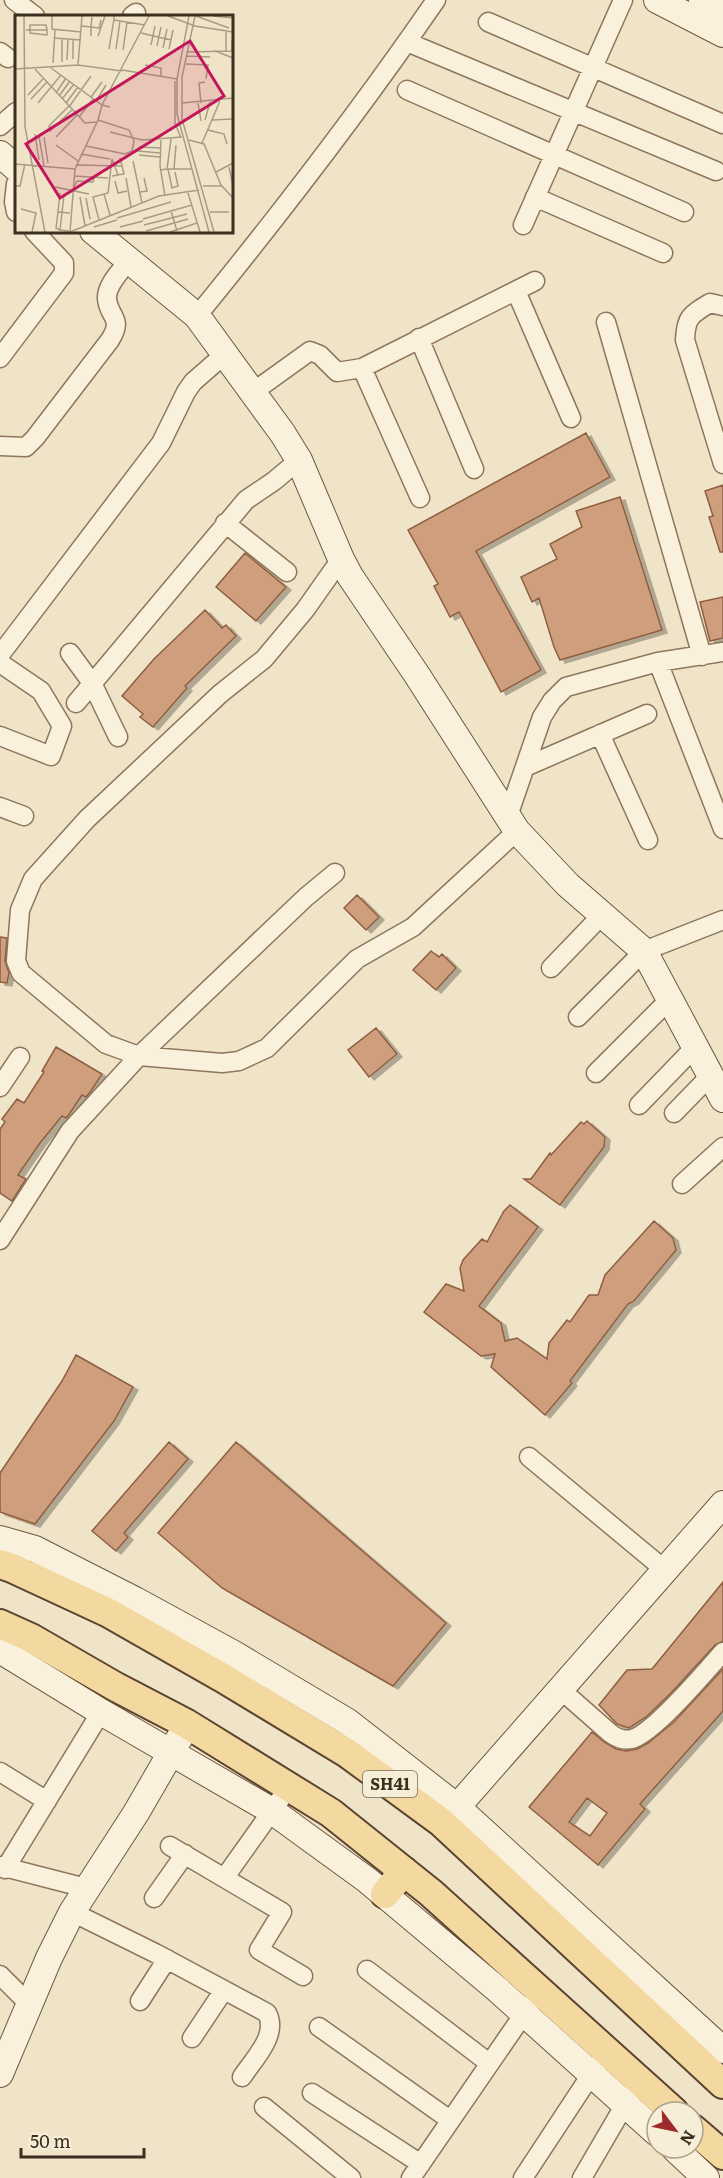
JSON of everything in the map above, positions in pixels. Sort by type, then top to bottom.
[{"type":"main road","name":"SH41","points":[[0,1564],[68,1580],[110,1613],[449,1814],[591,1944],[723,2084]]},
{"type":"main road","points":[[0,1624],[31,1638],[116,1687],[187,1724],[331,1814],[431,1893],[532,2003],[632,2093],[647,2100]]},
{"type":"main road","points":[[385,1894],[404,1871]]},
{"type":"main road","points":[[705,2139],[723,2155]]},
{"type":"street","points":[[14,0],[34,15]]},
{"type":"street","points":[[197,316],[309,177],[436,0]]},
{"type":"street","points":[[523,225],[623,0]]},
{"type":"street","points":[[657,0],[723,34]]},
{"type":"street","points":[[702,0],[723,10]]},
{"type":"street","points":[[488,22],[723,124]]},
{"type":"street","points":[[407,42],[716,171]]},
{"type":"street","points":[[407,90],[684,212]]},
{"type":"street","points":[[0,154],[15,167]]},
{"type":"street","points":[[535,197],[663,253]]},
{"type":"street","points":[[0,358],[6,338],[64,273],[64,263],[34,232]]},
{"type":"street","points":[[94,232],[197,316],[253,392],[299,460],[350,576],[513,824],[568,885],[644,951],[723,1099]]},
{"type":"street","points":[[0,446],[26,447],[117,330],[116,321],[107,299],[109,287],[129,260]]},
{"type":"street","points":[[253,392],[310,351],[320,355],[337,372],[362,368],[535,281]]},
{"type":"street","points":[[516,291],[571,418]]},
{"type":"street","points":[[723,306],[710,303],[695,312],[686,324],[685,340],[723,464]]},
{"type":"street","points":[[606,322],[702,656]]},
{"type":"street","points":[[419,338],[474,469]]},
{"type":"street","points":[[0,655],[161,442],[193,382],[225,354]]},
{"type":"street","points":[[362,368],[420,498]]},
{"type":"street","points":[[76,703],[246,500],[299,460]]},
{"type":"street","points":[[225,523],[287,573]]},
{"type":"street","points":[[341,560],[305,610],[264,659],[220,694],[87,819],[33,879],[27,891],[20,910],[16,961],[21,973],[106,1044],[139,1056],[222,1063],[239,1061],[267,1048],[357,958],[413,927],[513,824],[525,767],[542,717],[552,701],[566,687],[658,663],[723,652]]},
{"type":"street","points":[[70,653],[92,683],[118,737]]},
{"type":"street","points":[[0,663],[41,691],[62,726],[51,756],[0,736]]},
{"type":"street","points":[[658,663],[723,829]]},
{"type":"street","points":[[525,767],[647,714]]},
{"type":"street","points":[[600,734],[648,840]]},
{"type":"street","points":[[0,807],[24,816]]},
{"type":"street","points":[[0,1240],[70,1131],[139,1056],[306,897],[335,873]]},
{"type":"street","points":[[551,968],[602,915]]},
{"type":"street","points":[[578,1017],[644,951],[722,922]]},
{"type":"street","points":[[596,1073],[670,999]]},
{"type":"street","points":[[639,1105],[695,1047]]},
{"type":"street","points":[[0,1087],[20,1058]]},
{"type":"street","points":[[674,1113],[711,1076]]},
{"type":"street","points":[[682,1184],[723,1147]]},
{"type":"street","points":[[529,1457],[665,1570]]},
{"type":"street","points":[[449,1814],[723,1504]]},
{"type":"street","points":[[0,1539],[35,1549],[68,1580]]},
{"type":"street","points":[[0,1650],[101,1712],[272,1811],[532,2003],[416,2171],[312,2093]]},
{"type":"street","points":[[560,1689],[610,1733],[618,1738],[630,1740],[645,1732],[689,1690],[723,1652]]},
{"type":"street","points":[[86,1888],[3,1867],[47,1801],[101,1712]]},
{"type":"street","points":[[0,2074],[49,1958],[72,1912],[136,1813],[187,1724]]},
{"type":"street","points":[[0,1772],[47,1801]]},
{"type":"street","points":[[225,1877],[289,1787]]},
{"type":"street","points":[[154,1898],[178,1850],[282,1912],[259,1950],[303,1976]]},
{"type":"street","points":[[72,1912],[167,1959],[267,2013],[271,2021],[271,2031],[242,2077]]},
{"type":"street","points":[[591,1944],[723,2050]]},
{"type":"street","points":[[140,2001],[167,1959]]},
{"type":"street","points":[[367,1970],[489,2063]]},
{"type":"street","points":[[0,1975],[29,2004]]},
{"type":"street","points":[[192,2038],[224,1990]]},
{"type":"street","points":[[319,2027],[450,2120]]},
{"type":"street","points":[[523,2178],[599,2063]]},
{"type":"street","points":[[582,2178],[632,2093],[645,2114]]},
{"type":"street","points":[[264,2107],[351,2178]]},
{"type":"street","points":[[687,2160],[706,2178]]},
{"type":"building","points":[[586,433],[610,477],[476,551],[541,670],[501,692],[459,612],[450,617],[434,586],[438,584],[408,530]]},
{"type":"building","points":[[723,485],[723,552],[720,552],[709,517],[713,516],[705,491]]},
{"type":"building","points":[[620,497],[662,630],[560,660],[539,598],[532,602],[521,577],[557,559],[550,544],[582,527],[576,511]]},
{"type":"building","points":[[245,553],[286,587],[256,621],[216,587]]},
{"type":"building","points":[[723,597],[723,638],[710,641],[700,602]]},
{"type":"building","points":[[205,610],[222,628],[226,625],[236,636],[185,686],[187,688],[153,727],[140,717],[143,714],[122,696],[154,659]]},
{"type":"building","points":[[357,895],[379,917],[366,930],[344,908]]},
{"type":"building","points":[[0,937],[7,938],[5,961],[9,973],[7,983],[0,982]]},
{"type":"building","points":[[431,951],[439,957],[442,954],[456,968],[436,990],[413,970]]},
{"type":"building","points":[[376,1028],[397,1054],[369,1077],[348,1050]]},
{"type":"building","points":[[56,1047],[102,1074],[86,1097],[82,1095],[68,1116],[66,1118],[62,1116],[40,1143],[18,1175],[26,1179],[12,1201],[0,1193],[0,1129],[5,1122],[2,1119],[17,1099],[24,1103],[44,1072],[42,1071]]},
{"type":"building","points":[[587,1121],[605,1137],[604,1147],[560,1205],[524,1179],[531,1179],[550,1153],[551,1155],[581,1122],[584,1124]]},
{"type":"building","points":[[510,1205],[538,1227],[479,1306],[501,1323],[505,1341],[517,1338],[547,1359],[549,1343],[567,1320],[570,1322],[589,1295],[598,1295],[605,1275],[654,1221],[673,1238],[676,1250],[634,1301],[628,1304],[570,1381],[572,1383],[545,1415],[491,1367],[495,1354],[481,1356],[424,1312],[446,1284],[464,1291],[460,1268],[463,1260],[482,1239],[487,1242],[504,1211]]},
{"type":"building","points":[[76,1355],[133,1387],[114,1421],[35,1524],[0,1512],[0,1473],[62,1381]]},
{"type":"building","points":[[169,1442],[188,1459],[124,1533],[128,1537],[116,1551],[92,1531]]},
{"type":"building","points":[[236,1442],[446,1623],[393,1686],[222,1588],[158,1533]]},
{"type":"building","points":[[723,1582],[723,1641],[715,1645],[646,1717],[629,1728],[617,1724],[599,1705],[627,1670],[652,1669]]},
{"type":"building","points":[[723,1669],[723,1711],[640,1804],[645,1809],[598,1865],[529,1807],[592,1732],[616,1749],[626,1751],[637,1749],[648,1743],[674,1722]],"holes":[[[587,1798],[607,1813],[590,1836],[569,1822]]]}]
